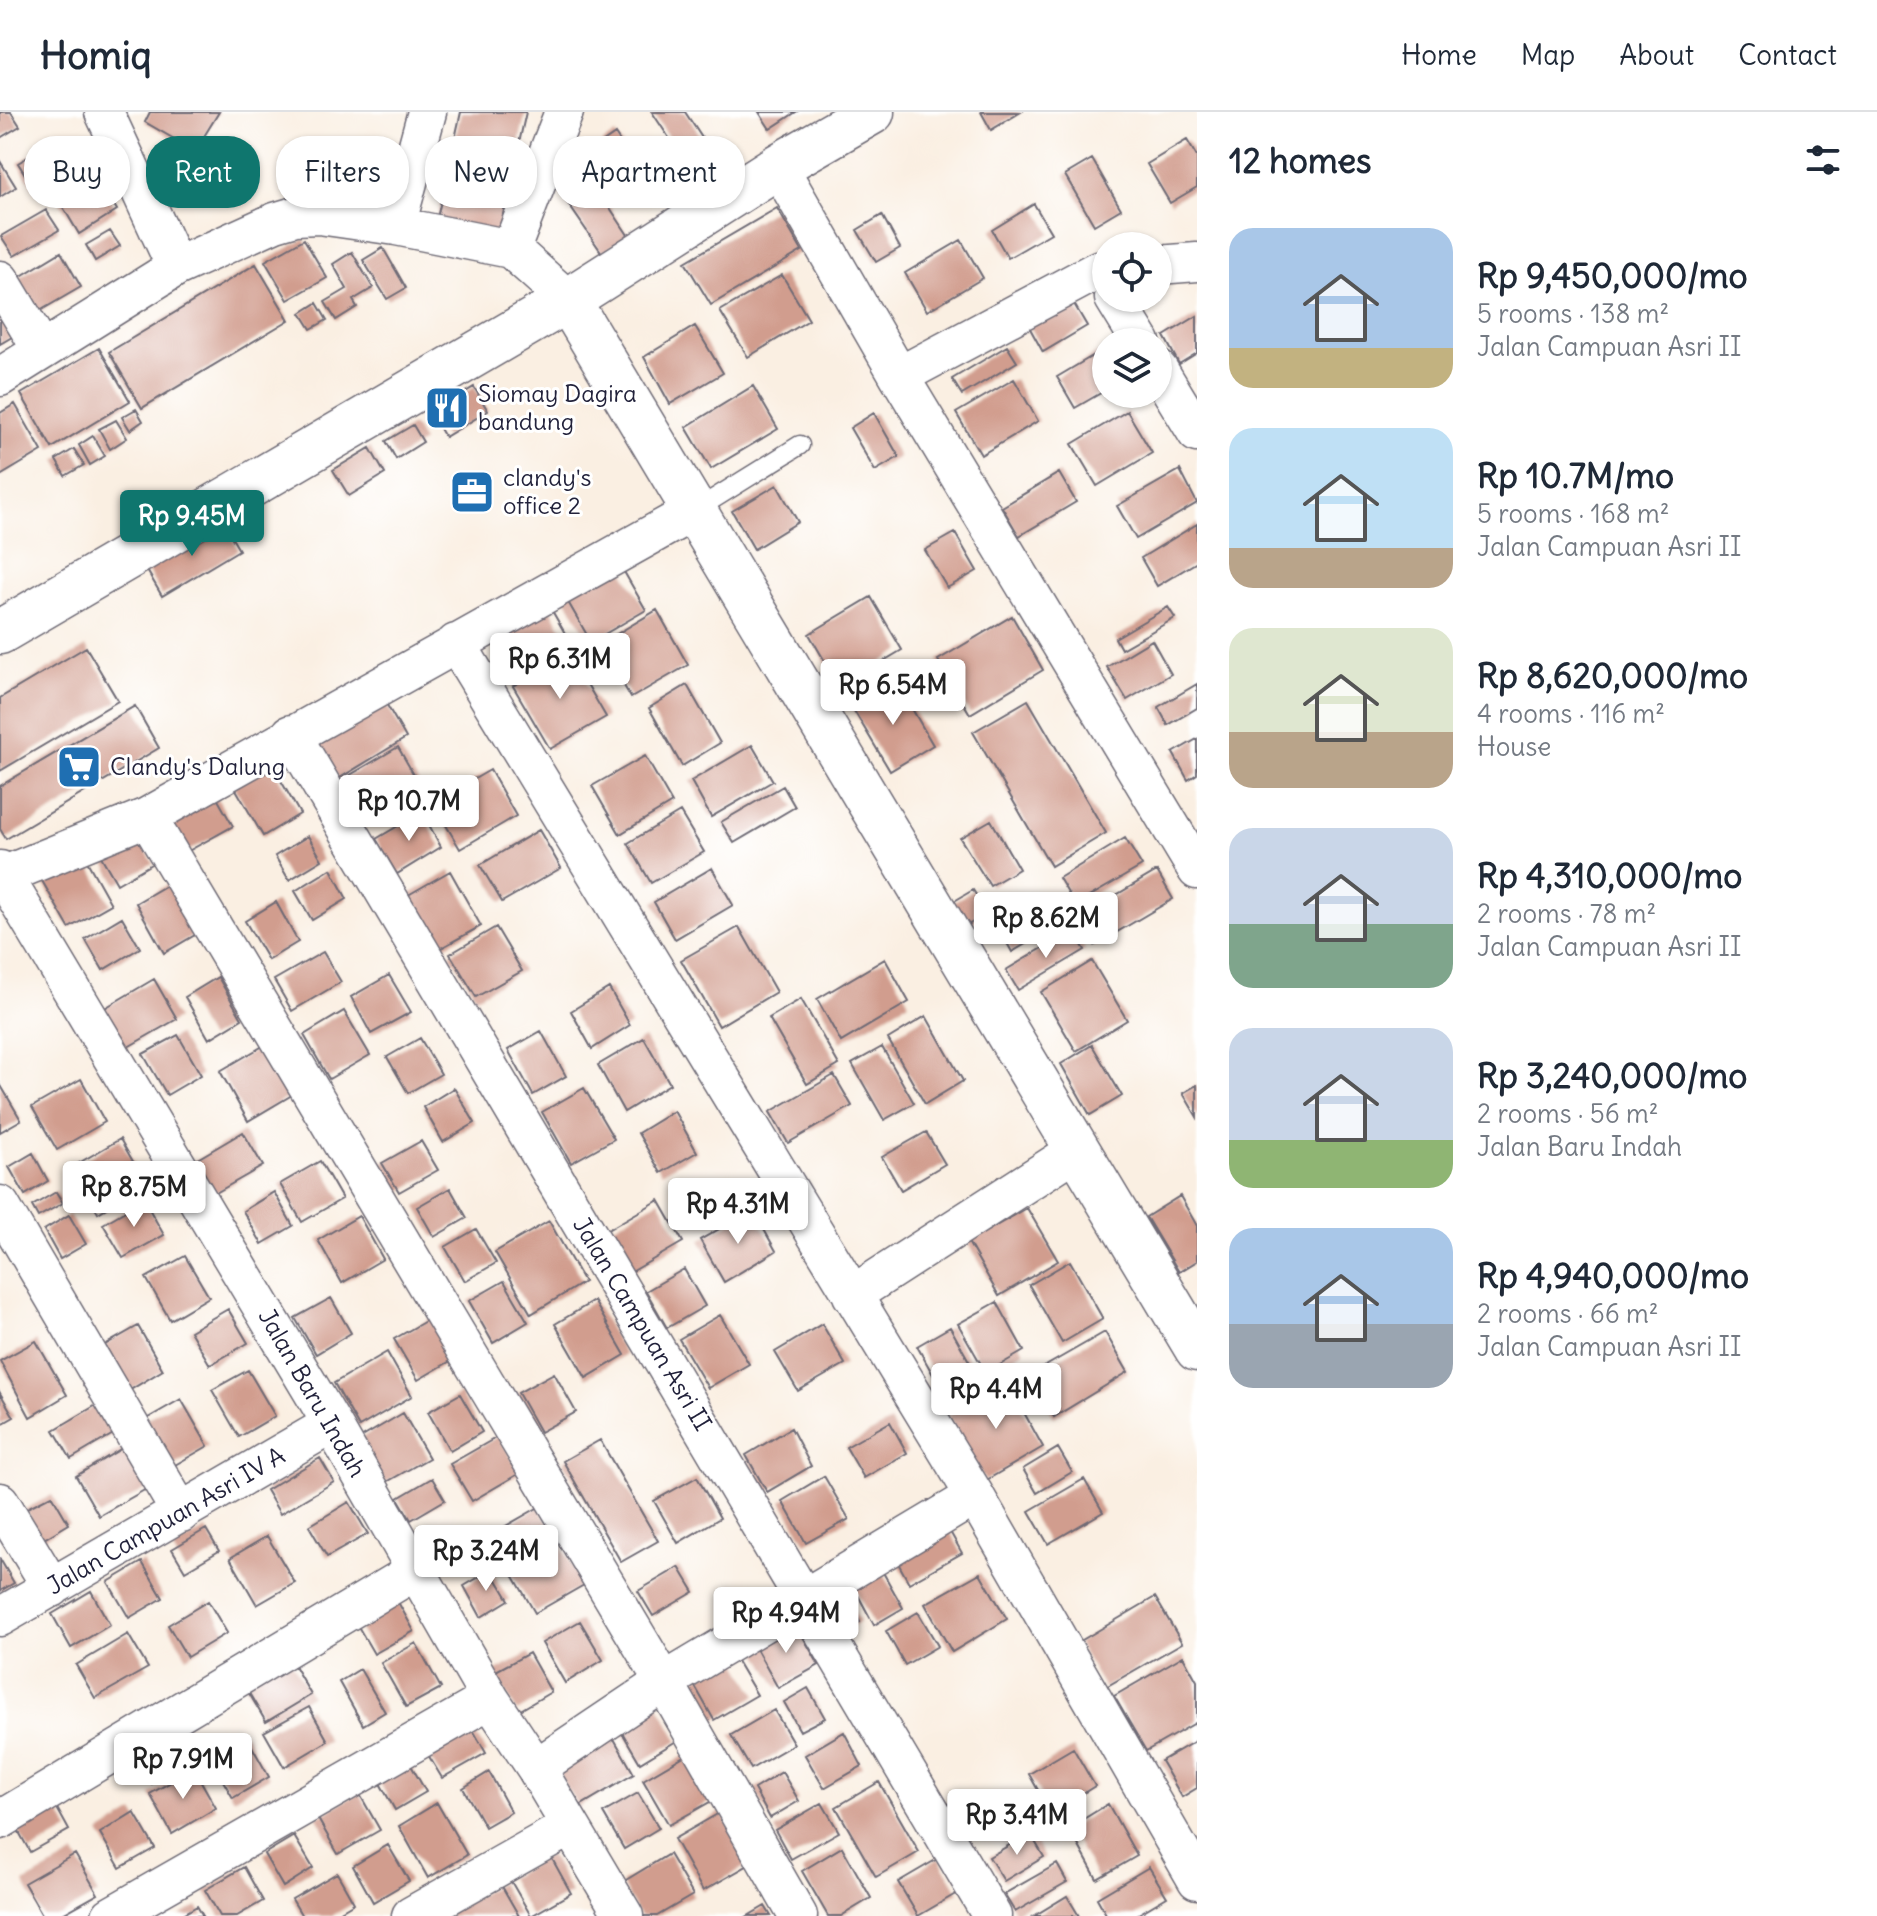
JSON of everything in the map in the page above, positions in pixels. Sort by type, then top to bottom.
[{"type":"street","points":[[396,226],[427,112]]},
{"type":"street","points":[[511,249],[564,112]]},
{"type":"street","points":[[108,113],[176,267]]},
{"type":"street","points":[[0,632],[568,300],[862,115]]},
{"type":"street","points":[[778,166],[899,376],[1197,870]]},
{"type":"street","points":[[0,377],[176,267],[295,216],[319,215],[396,226],[511,249],[568,300],[1197,1349]]},
{"type":"street","points":[[1172,264],[1197,262]]},
{"type":"street","points":[[0,280],[42,350]]},
{"type":"street","points":[[899,376],[1092,286]]},
{"type":"street","points":[[1172,392],[1197,433]]},
{"type":"street","points":[[1,874],[147,817],[694,511]]},
{"type":"street","points":[[456,643],[975,1496],[1197,1880]]},
{"type":"street","name":"Jalan Campuan Asri II","points":[[291,734],[992,1916]]},
{"type":"street","points":[[147,817],[664,1682],[798,1916]]},
{"type":"street","name":"Jalan Baru Indah","points":[[1,874],[332,1424],[490,1699],[536,1768],[624,1916]]},
{"type":"street","points":[[852,1295],[1077,1150]]},
{"type":"street","points":[[0,1205],[181,1513]]},
{"type":"street","name":"Jalan Campuan Asri IV A","points":[[0,1617],[332,1424]]},
{"type":"street","points":[[536,1768],[664,1682],[806,1600],[975,1496]]},
{"type":"street","points":[[0,1502],[52,1588]]},
{"type":"street","points":[[0,1820],[415,1571]]},
{"type":"street","points":[[111,1916],[490,1699]]},
{"type":"street","points":[[411,1916],[569,1827]]},
{"type":"lane","points":[[694,511],[800,445]]},
{"type":"building","points":[[0,112],[11,112],[20,126],[0,138]]},
{"type":"building","points":[[150,112],[219,112],[204,136],[169,136],[145,122]]},
{"type":"building","points":[[461,112],[526,112],[521,136],[456,136]]},
{"type":"building","points":[[652,112],[685,112],[701,136],[668,136]]},
{"type":"building","points":[[759,112],[796,112],[770,129]]},
{"type":"building","points":[[981,112],[1021,112],[991,130]]},
{"type":"building","points":[[1187,140],[1197,157],[1197,187],[1170,203],[1147,164]]},
{"type":"building","points":[[24,159],[24,173],[18,163]]},
{"type":"building","points":[[1092,159],[1121,209],[1094,225],[1065,175]]},
{"type":"building","points":[[0,161],[16,187],[0,197]]},
{"type":"building","points":[[1034,204],[1051,233],[1008,258],[992,230]]},
{"type":"building","points":[[64,208],[116,208],[117,210],[79,234]]},
{"type":"building","points":[[439,208],[504,208],[497,241],[435,227]]},
{"type":"building","points":[[571,208],[610,208],[628,235],[602,253]]},
{"type":"building","points":[[777,208],[802,251],[711,305],[685,262]]},
{"type":"building","points":[[46,210],[59,230],[14,256],[1,236]]},
{"type":"building","points":[[882,215],[900,248],[876,262],[857,230]]},
{"type":"building","points":[[110,231],[120,246],[95,261],[86,245]]},
{"type":"building","points":[[304,239],[327,278],[288,300],[265,261]]},
{"type":"building","points":[[961,240],[983,278],[927,311],[905,273]]},
{"type":"building","points":[[383,248],[406,288],[387,299],[363,260]]},
{"type":"building","points":[[61,252],[81,287],[38,312],[18,278]]},
{"type":"building","points":[[352,252],[373,288],[353,300],[357,307],[336,320],[325,302],[347,289],[333,264]]},
{"type":"building","points":[[256,264],[289,320],[142,408],[109,352]]},
{"type":"building","points":[[782,275],[809,320],[748,357],[720,311]]},
{"type":"building","points":[[1070,297],[1087,326],[1043,352],[1027,323]]},
{"type":"building","points":[[317,303],[327,320],[311,329],[301,313]]},
{"type":"building","points":[[0,315],[12,337],[0,344]]},
{"type":"building","points":[[1197,316],[1197,353],[1179,364],[1172,351],[1172,331]]},
{"type":"building","points":[[695,326],[723,373],[670,404],[644,357]]},
{"type":"building","points":[[1007,346],[1017,362],[962,395],[952,379]]},
{"type":"building","points":[[99,348],[130,401],[52,448],[21,394]]},
{"type":"building","points":[[1092,356],[1092,398],[1075,408],[1057,377]]},
{"type":"building","points":[[1014,379],[1038,421],[981,455],[956,413]]},
{"type":"building","points":[[753,386],[778,429],[711,469],[686,427]]},
{"type":"building","points":[[474,387],[488,411],[445,437],[431,413]]},
{"type":"building","points":[[15,404],[42,451],[0,476],[0,413]]},
{"type":"building","points":[[136,409],[143,421],[130,430],[122,417]]},
{"type":"building","points":[[1127,411],[1152,453],[1097,486],[1072,444]]},
{"type":"building","points":[[874,413],[899,457],[875,471],[850,428]]},
{"type":"building","points":[[116,420],[127,438],[110,449],[99,429]]},
{"type":"building","points":[[413,425],[423,442],[396,459],[386,441]]},
{"type":"building","points":[[93,436],[105,456],[90,465],[79,445]]},
{"type":"building","points":[[370,448],[385,474],[349,496],[333,470]]},
{"type":"building","points":[[74,449],[84,465],[65,476],[56,460]]},
{"type":"building","points":[[1180,470],[1197,503],[1136,539],[1117,506]]},
{"type":"building","points":[[1059,473],[1076,502],[1019,536],[1002,507]]},
{"type":"building","points":[[777,485],[798,522],[754,549],[732,511]]},
{"type":"building","points":[[222,521],[239,550],[162,596],[145,567]]},
{"type":"building","points":[[1197,524],[1197,562],[1157,586],[1141,558]]},
{"type":"building","points":[[955,533],[977,571],[947,588],[925,550]]},
{"type":"building","points":[[619,563],[646,610],[591,642],[564,595]]},
{"type":"building","points":[[543,595],[570,642],[517,673],[489,626]]},
{"type":"building","points":[[871,597],[902,650],[840,687],[809,634]]},
{"type":"building","points":[[1168,607],[1175,618],[1121,649],[1115,638]]},
{"type":"building","points":[[657,610],[688,665],[631,698],[600,644]]},
{"type":"building","points":[[1012,616],[1043,670],[970,714],[938,660]]},
{"type":"building","points":[[1152,640],[1171,674],[1127,700],[1107,667]]},
{"type":"building","points":[[86,647],[118,701],[0,771],[0,698]]},
{"type":"building","points":[[569,653],[606,717],[550,749],[513,686]]},
{"type":"building","points":[[897,683],[933,745],[890,771],[853,709]]},
{"type":"building","points":[[1197,684],[1197,708],[1168,725],[1158,707]]},
{"type":"building","points":[[687,685],[720,743],[682,766],[649,708]]},
{"type":"building","points":[[380,693],[406,738],[338,779],[311,732]]},
{"type":"building","points":[[1028,700],[1106,833],[1051,866],[973,732]]},
{"type":"building","name":"Clandy's Dalung","points":[[135,706],[159,748],[6,839],[0,829],[0,786]]},
{"type":"building","points":[[1197,739],[1197,774],[1188,780],[1173,753]]},
{"type":"building","points":[[752,745],[773,781],[711,817],[691,781]]},
{"type":"building","points":[[398,747],[422,789],[363,823],[340,781]]},
{"type":"building","points":[[645,756],[672,803],[620,834],[592,786]]},
{"type":"building","points":[[268,758],[300,814],[263,836],[230,779]]},
{"type":"building","points":[[490,770],[516,816],[460,849],[433,803]]},
{"type":"building","points":[[209,784],[233,826],[183,854],[159,813]]},
{"type":"building","points":[[783,786],[795,807],[734,843],[721,822]]},
{"type":"building","points":[[422,812],[441,847],[397,874],[376,839]]},
{"type":"building","points":[[680,812],[704,852],[651,883],[628,843]]},
{"type":"building","points":[[991,820],[1019,869],[990,886],[960,838]]},
{"type":"building","points":[[135,830],[153,863],[117,884],[98,851]]},
{"type":"building","points":[[539,830],[561,868],[502,902],[480,865]]},
{"type":"building","points":[[308,836],[322,860],[289,880],[275,856]]},
{"type":"building","points":[[1125,838],[1142,866],[1075,905],[1059,878]]},
{"type":"building","points":[[83,854],[111,904],[69,928],[41,879]]},
{"type":"building","points":[[712,868],[733,905],[675,939],[654,902]]},
{"type":"building","points":[[331,869],[347,899],[312,920],[295,891]]},
{"type":"building","points":[[450,871],[481,926],[434,952],[403,898]]},
{"type":"building","points":[[1157,871],[1173,899],[1095,945],[1079,917]]},
{"type":"building","points":[[179,878],[207,928],[164,953],[136,903]]},
{"type":"building","points":[[973,890],[987,913],[965,927],[951,903]]},
{"type":"building","points":[[1036,897],[1054,927],[1012,952],[995,921]]},
{"type":"building","points":[[276,902],[298,942],[268,960],[245,921]]},
{"type":"building","points":[[122,917],[140,948],[103,970],[85,939]]},
{"type":"building","points":[[496,927],[522,971],[476,997],[450,954]]},
{"type":"building","points":[[739,927],[776,992],[719,1026],[681,960]]},
{"type":"building","points":[[1073,930],[1085,950],[1018,990],[1006,970]]},
{"type":"building","points":[[323,952],[341,982],[292,1011],[274,980]]},
{"type":"building","points":[[885,959],[909,1002],[841,1042],[817,999]]},
{"type":"building","points":[[1092,961],[1127,1020],[1076,1051],[1041,992]]},
{"type":"building","points":[[389,975],[411,1012],[371,1034],[351,997]]},
{"type":"building","points":[[218,977],[242,1019],[209,1039],[185,997]]},
{"type":"building","points":[[154,979],[177,1019],[121,1051],[98,1012]]},
{"type":"building","points":[[609,988],[630,1025],[592,1049],[571,1011]]},
{"type":"building","points":[[801,999],[839,1065],[807,1084],[769,1018]]},
{"type":"building","points":[[344,1011],[370,1055],[329,1079],[304,1035]]},
{"type":"building","points":[[926,1016],[963,1081],[925,1104],[888,1039]]},
{"type":"building","points":[[541,1031],[566,1076],[533,1095],[508,1050]]},
{"type":"building","points":[[178,1035],[201,1075],[167,1095],[143,1054]]},
{"type":"building","points":[[420,1038],[441,1074],[408,1093],[387,1057]]},
{"type":"building","points":[[644,1038],[670,1084],[624,1112],[598,1065]]},
{"type":"building","points":[[1092,1045],[1122,1096],[1090,1115],[1061,1064]]},
{"type":"building","points":[[263,1046],[292,1095],[248,1121],[220,1071]]},
{"type":"building","points":[[882,1047],[914,1103],[884,1120],[852,1064]]},
{"type":"building","points":[[834,1075],[852,1106],[788,1143],[770,1112]]},
{"type":"building","points":[[81,1079],[105,1122],[57,1150],[32,1107]]},
{"type":"building","points":[[0,1084],[21,1120],[0,1132]]},
{"type":"building","points":[[1197,1085],[1197,1117],[1183,1093]]},
{"type":"building","points":[[454,1088],[475,1123],[443,1142],[423,1107]]},
{"type":"building","points":[[584,1088],[614,1139],[571,1163],[542,1112]]},
{"type":"building","points":[[674,1111],[697,1152],[661,1173],[638,1133]]},
{"type":"building","points":[[243,1132],[263,1166],[214,1194],[194,1161]]},
{"type":"building","points":[[926,1132],[945,1164],[901,1190],[882,1157]]},
{"type":"building","points":[[120,1139],[146,1184],[98,1213],[72,1167]]},
{"type":"building","points":[[421,1141],[438,1170],[399,1192],[382,1163]]},
{"type":"building","points":[[33,1153],[48,1181],[25,1195],[9,1167]]},
{"type":"building","points":[[320,1161],[342,1199],[302,1222],[280,1184]]},
{"type":"building","points":[[450,1188],[467,1218],[434,1237],[417,1207]]},
{"type":"building","points":[[56,1192],[63,1203],[38,1217],[32,1206]]},
{"type":"building","points":[[274,1192],[293,1226],[262,1244],[243,1211]]},
{"type":"building","points":[[1180,1196],[1197,1226],[1197,1261],[1179,1272],[1146,1217]]},
{"type":"building","points":[[144,1200],[164,1235],[123,1258],[103,1224]]},
{"type":"building","points":[[659,1200],[683,1242],[628,1274],[604,1232]]},
{"type":"building","points":[[1027,1208],[1058,1261],[999,1296],[968,1242]]},
{"type":"building","points":[[753,1210],[776,1251],[724,1282],[700,1240]]},
{"type":"building","points":[[69,1215],[86,1244],[60,1259],[44,1230]]},
{"type":"building","points":[[359,1216],[383,1259],[342,1283],[318,1240]]},
{"type":"building","points":[[549,1221],[584,1282],[531,1314],[495,1252]]},
{"type":"building","points":[[476,1229],[496,1263],[465,1281],[445,1247]]},
{"type":"building","points":[[185,1256],[209,1297],[170,1320],[146,1278]]},
{"type":"building","points":[[1070,1261],[1103,1319],[1062,1343],[1029,1285]]},
{"type":"building","points":[[684,1269],[705,1306],[667,1328],[646,1291]]},
{"type":"building","points":[[504,1281],[528,1322],[493,1343],[469,1301]]},
{"type":"building","points":[[331,1298],[351,1333],[316,1354],[295,1318]]},
{"type":"building","points":[[594,1301],[625,1355],[586,1378],[555,1324]]},
{"type":"building","points":[[997,1302],[1024,1351],[986,1373],[958,1324]]},
{"type":"building","points":[[228,1309],[248,1343],[210,1365],[190,1331]]},
{"type":"building","points":[[436,1315],[459,1356],[418,1380],[394,1339]]},
{"type":"building","points":[[720,1315],[749,1364],[708,1388],[679,1339]]},
{"type":"building","points":[[822,1324],[845,1364],[798,1391],[775,1352]]},
{"type":"building","points":[[138,1326],[163,1370],[130,1390],[105,1345]]},
{"type":"building","points":[[950,1327],[974,1370],[941,1389],[917,1346]]},
{"type":"building","points":[[1105,1332],[1128,1372],[1054,1417],[1030,1375]]},
{"type":"building","points":[[36,1341],[67,1395],[30,1417],[0,1361]]},
{"type":"building","points":[[387,1352],[412,1396],[359,1427],[334,1383]]},
{"type":"building","points":[[248,1370],[275,1416],[239,1437],[212,1390]]},
{"type":"building","points":[[554,1373],[576,1412],[540,1432],[518,1393]]},
{"type":"building","points":[[1007,1382],[1043,1447],[985,1481],[948,1416]]},
{"type":"building","points":[[0,1393],[14,1417],[0,1425]]},
{"type":"building","points":[[460,1394],[482,1432],[450,1451],[428,1412]]},
{"type":"building","points":[[181,1399],[208,1446],[168,1469],[141,1422]]},
{"type":"building","points":[[98,1404],[115,1433],[71,1459],[54,1430]]},
{"type":"building","points":[[403,1413],[429,1458],[385,1483],[359,1439]]},
{"type":"building","points":[[890,1422],[907,1453],[864,1478],[846,1447]]},
{"type":"building","points":[[791,1428],[811,1466],[767,1492],[746,1455]]},
{"type":"building","points":[[499,1436],[520,1473],[472,1501],[450,1464]]},
{"type":"building","points":[[600,1440],[658,1541],[621,1562],[563,1461]]},
{"type":"building","points":[[124,1447],[148,1488],[99,1516],[76,1476]]},
{"type":"building","points":[[1058,1448],[1072,1472],[1037,1493],[1023,1469]]},
{"type":"building","points":[[320,1458],[334,1482],[280,1514],[266,1490]]},
{"type":"building","points":[[824,1476],[849,1519],[806,1543],[782,1501]]},
{"type":"building","points":[[697,1477],[720,1518],[678,1543],[654,1501]]},
{"type":"building","points":[[432,1478],[445,1500],[411,1520],[398,1498]]},
{"type":"building","points":[[1084,1479],[1103,1512],[1048,1544],[1029,1511]]},
{"type":"building","points":[[52,1495],[69,1524],[42,1540],[25,1509]]},
{"type":"building","points":[[349,1502],[368,1534],[327,1557],[309,1526]]},
{"type":"building","points":[[539,1507],[584,1585],[535,1613],[490,1535]]},
{"type":"building","points":[[944,1521],[962,1553],[909,1583],[892,1552]]},
{"type":"building","points":[[206,1529],[219,1551],[185,1571],[172,1549]]},
{"type":"building","points":[[267,1536],[295,1583],[257,1605],[230,1558]]},
{"type":"building","points":[[0,1559],[14,1583],[0,1591]]},
{"type":"building","points":[[142,1562],[163,1598],[129,1618],[108,1582]]},
{"type":"building","points":[[679,1567],[694,1592],[653,1616],[638,1591]]},
{"type":"building","points":[[880,1567],[903,1608],[874,1625],[852,1584]]},
{"type":"building","points":[[491,1570],[509,1600],[481,1617],[464,1586]]},
{"type":"building","points":[[980,1573],[1007,1619],[952,1652],[925,1604]]},
{"type":"building","points":[[91,1591],[110,1625],[71,1648],[52,1614]]},
{"type":"building","points":[[844,1592],[860,1622],[838,1634],[821,1605]]},
{"type":"building","points":[[393,1593],[414,1631],[374,1654],[352,1616]]},
{"type":"building","points":[[1155,1597],[1182,1643],[1104,1688],[1077,1643]]},
{"type":"building","points":[[208,1601],[227,1633],[187,1657],[168,1625]]},
{"type":"building","points":[[918,1612],[938,1646],[905,1665],[886,1631]]},
{"type":"building","points":[[580,1621],[603,1660],[565,1683],[542,1643]]},
{"type":"building","points":[[794,1621],[819,1665],[778,1688],[754,1645]]},
{"type":"building","points":[[128,1634],[148,1668],[95,1698],[76,1665]]},
{"type":"building","points":[[416,1643],[441,1688],[406,1707],[381,1663]]},
{"type":"building","points":[[529,1653],[551,1692],[517,1712],[494,1672]]},
{"type":"building","points":[[734,1656],[757,1695],[714,1720],[692,1681]]},
{"type":"building","points":[[1183,1656],[1197,1681],[1197,1722],[1146,1751],[1114,1696]]},
{"type":"building","points":[[289,1657],[311,1695],[266,1722],[243,1683]]},
{"type":"building","points":[[360,1669],[385,1712],[363,1725],[339,1682]]},
{"type":"building","points":[[808,1688],[825,1718],[800,1731],[784,1702]]},
{"type":"building","points":[[655,1699],[678,1740],[640,1763],[616,1722]]},
{"type":"building","points":[[309,1707],[328,1741],[284,1767],[264,1732]]},
{"type":"building","points":[[774,1710],[794,1744],[751,1769],[731,1735]]},
{"type":"building","points":[[177,1727],[196,1759],[152,1784],[133,1753]]},
{"type":"building","points":[[472,1728],[486,1753],[442,1778],[427,1753]]},
{"type":"building","points":[[609,1730],[634,1774],[578,1807],[553,1763]]},
{"type":"building","points":[[844,1732],[862,1766],[824,1788],[805,1755]]},
{"type":"building","points":[[245,1734],[269,1777],[233,1798],[208,1755]]},
{"type":"building","points":[[1197,1740],[1197,1788],[1182,1797],[1161,1761]]},
{"type":"building","points":[[1073,1748],[1095,1786],[1051,1813],[1029,1774]]},
{"type":"building","points":[[689,1753],[715,1799],[669,1825],[643,1780]]},
{"type":"building","points":[[407,1758],[426,1792],[395,1810],[376,1776]]},
{"type":"building","points":[[194,1769],[216,1808],[172,1834],[150,1794]]},
{"type":"building","points":[[489,1772],[511,1812],[485,1827],[463,1788]]},
{"type":"building","points":[[782,1772],[799,1801],[770,1818],[754,1789]]},
{"type":"building","points":[[879,1782],[919,1852],[876,1877],[836,1807]]},
{"type":"building","points":[[359,1793],[380,1830],[338,1854],[317,1817]]},
{"type":"building","points":[[638,1793],[659,1828],[624,1849],[603,1813]]},
{"type":"building","points":[[53,1801],[69,1830],[30,1852],[14,1823]]},
{"type":"building","points":[[437,1803],[467,1855],[428,1878],[399,1826]]},
{"type":"building","points":[[822,1803],[839,1832],[791,1859],[775,1830]]},
{"type":"building","points":[[1108,1804],[1137,1856],[1097,1879],[1069,1828]]},
{"type":"building","points":[[134,1812],[155,1848],[120,1868],[100,1833]]},
{"type":"building","points":[[721,1812],[750,1864],[703,1891],[674,1839]]},
{"type":"building","points":[[1030,1833],[1044,1857],[1004,1881],[989,1857]]},
{"type":"building","points":[[294,1836],[313,1868],[283,1887],[264,1854]]},
{"type":"building","points":[[388,1845],[409,1881],[373,1902],[353,1866]]},
{"type":"building","points":[[842,1847],[871,1898],[841,1916],[828,1916],[802,1871]]},
{"type":"building","points":[[75,1854],[98,1894],[59,1916],[43,1916],[24,1883]]},
{"type":"building","points":[[669,1854],[693,1895],[657,1916],[640,1916],[621,1883]]},
{"type":"building","points":[[550,1855],[571,1893],[531,1916],[509,1878]]},
{"type":"building","points":[[939,1858],[959,1892],[918,1916],[898,1882]]},
{"type":"building","points":[[1057,1864],[1067,1882],[1015,1912],[1004,1894]]},
{"type":"building","points":[[244,1867],[263,1901],[237,1916],[220,1916],[205,1890]]},
{"type":"building","points":[[1149,1867],[1167,1897],[1135,1916],[1107,1916],[1097,1898]]},
{"type":"building","points":[[337,1873],[354,1903],[332,1916],[302,1916],[292,1899]]},
{"type":"building","points":[[500,1883],[519,1916],[450,1916],[448,1913]]},
{"type":"building","points":[[1067,1896],[1079,1916],[1034,1916]]},
{"type":"building","points":[[197,1906],[203,1916],[180,1916]]},
{"type":"building","points":[[765,1906],[771,1916],[748,1916]]},
{"type":"place","name":"Siomay Dagira bandung","points":[[447,408]]},
{"type":"place","name":"clandy's office 2","points":[[472,492]]},
{"type":"place","name":"Clandy's Dalung","points":[[79,767]]}]
